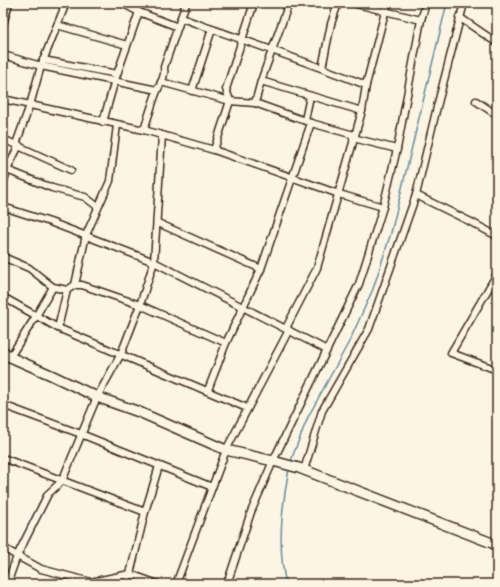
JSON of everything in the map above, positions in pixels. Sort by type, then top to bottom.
[{"type":"street","points":[[3,25],[10,3]]},
{"type":"street","points":[[3,184],[30,105],[42,63],[66,3]]},
{"type":"street","points":[[122,3],[139,12],[178,27]]},
{"type":"street","points":[[144,130],[186,3]]},
{"type":"street","points":[[214,150],[230,101],[226,89],[241,39],[254,3]]},
{"type":"street","points":[[254,103],[290,3]]},
{"type":"street","points":[[322,68],[331,24],[338,3]]},
{"type":"street","points":[[352,3],[421,20]]},
{"type":"street","points":[[176,584],[226,450],[317,268],[362,111],[366,85],[388,3]]},
{"type":"street","points":[[226,584],[251,512],[273,461],[359,284],[383,208],[397,149],[421,20],[426,3]]},
{"type":"street","points":[[304,470],[322,411],[369,329],[416,195],[464,3]]},
{"type":"street","points":[[103,122],[115,80],[139,12]]},
{"type":"street","points":[[460,17],[497,43]]},
{"type":"street","points":[[181,18],[366,85]]},
{"type":"street","points":[[58,25],[127,45]]},
{"type":"street","points":[[192,91],[212,29]]},
{"type":"street","points":[[3,55],[157,90]]},
{"type":"street","points":[[42,63],[117,74]]},
{"type":"street","points":[[261,81],[362,111]]},
{"type":"street","points":[[161,82],[230,101],[254,103],[354,137],[397,149]]},
{"type":"street","points":[[208,390],[226,343],[261,269],[292,178],[308,122],[310,96]]},
{"type":"street","points":[[3,99],[162,135],[214,150],[383,208]]},
{"type":"street","points":[[476,101],[497,115]]},
{"type":"street","points":[[75,285],[86,235],[110,181],[117,124]]},
{"type":"street","points":[[7,584],[16,556],[48,494],[62,481],[97,398],[121,354],[140,305],[154,262],[158,223],[162,135]]},
{"type":"street","points":[[3,138],[71,170]]},
{"type":"street","points":[[7,170],[52,188],[85,198],[98,207]]},
{"type":"street","points":[[416,195],[497,236]]},
{"type":"street","points":[[3,207],[86,235],[154,262],[327,350]]},
{"type":"street","points":[[158,223],[261,269]]},
{"type":"street","points":[[3,257],[29,268],[52,287],[67,290],[75,285],[82,285],[140,305],[226,343]]},
{"type":"street","points":[[497,274],[451,353],[497,370]]},
{"type":"street","points":[[52,287],[36,316],[6,354],[97,398],[139,412],[226,450],[304,470],[497,545]]},
{"type":"street","points":[[58,328],[67,290]]},
{"type":"street","points":[[3,297],[58,328],[208,390],[247,408]]},
{"type":"street","points":[[3,406],[81,434],[212,487]]},
{"type":"street","points":[[3,458],[145,512]]},
{"type":"street","points":[[126,584],[159,466]]},
{"type":"street","points":[[3,548],[41,569],[91,582],[130,574],[158,584]]},
{"type":"waterway","points":[[291,462],[308,417],[350,340],[373,289],[391,233],[447,3]]},
{"type":"waterway","points":[[286,584],[283,570],[281,541],[284,497],[289,469]]}]
